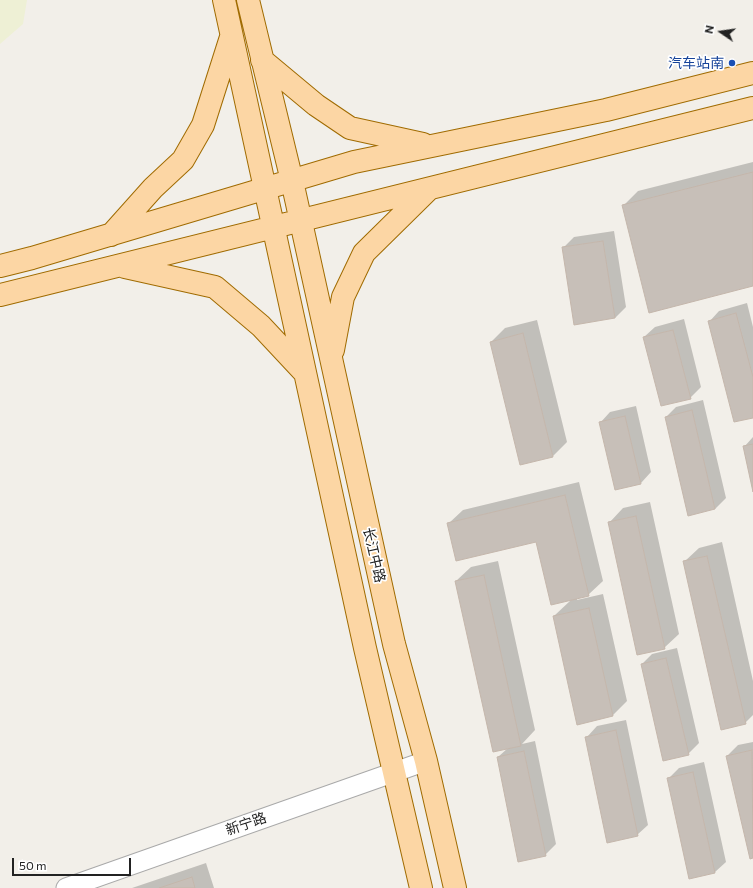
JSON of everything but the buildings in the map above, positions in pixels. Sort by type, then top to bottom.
[{"type":"main road","name":"长江中路","points":[[224,0],[273,228],[420,888]]},
{"type":"main road","name":"长江中路","points":[[248,0],[292,181],[394,644],[426,761],[455,888]]},
{"type":"main road","points":[[111,235],[153,188],[183,160],[204,125],[231,36]]},
{"type":"main road","points":[[262,60],[316,104],[350,128],[385,137],[434,146]]},
{"type":"main road","points":[[0,266],[111,235],[354,162],[606,110],[753,73]]},
{"type":"main road","points":[[0,295],[753,108]]},
{"type":"main road","points":[[331,361],[343,297],[364,253],[429,189]]},
{"type":"main road","points":[[120,266],[216,287],[261,326],[305,372]]},
{"type":"street","name":"新宁路","points":[[66,888],[426,761]]},
{"type":"green space","points":[[0,0],[27,0],[23,24],[0,44]]},
{"type":"place","name":"汽车站南","points":[[732,63]]}]
